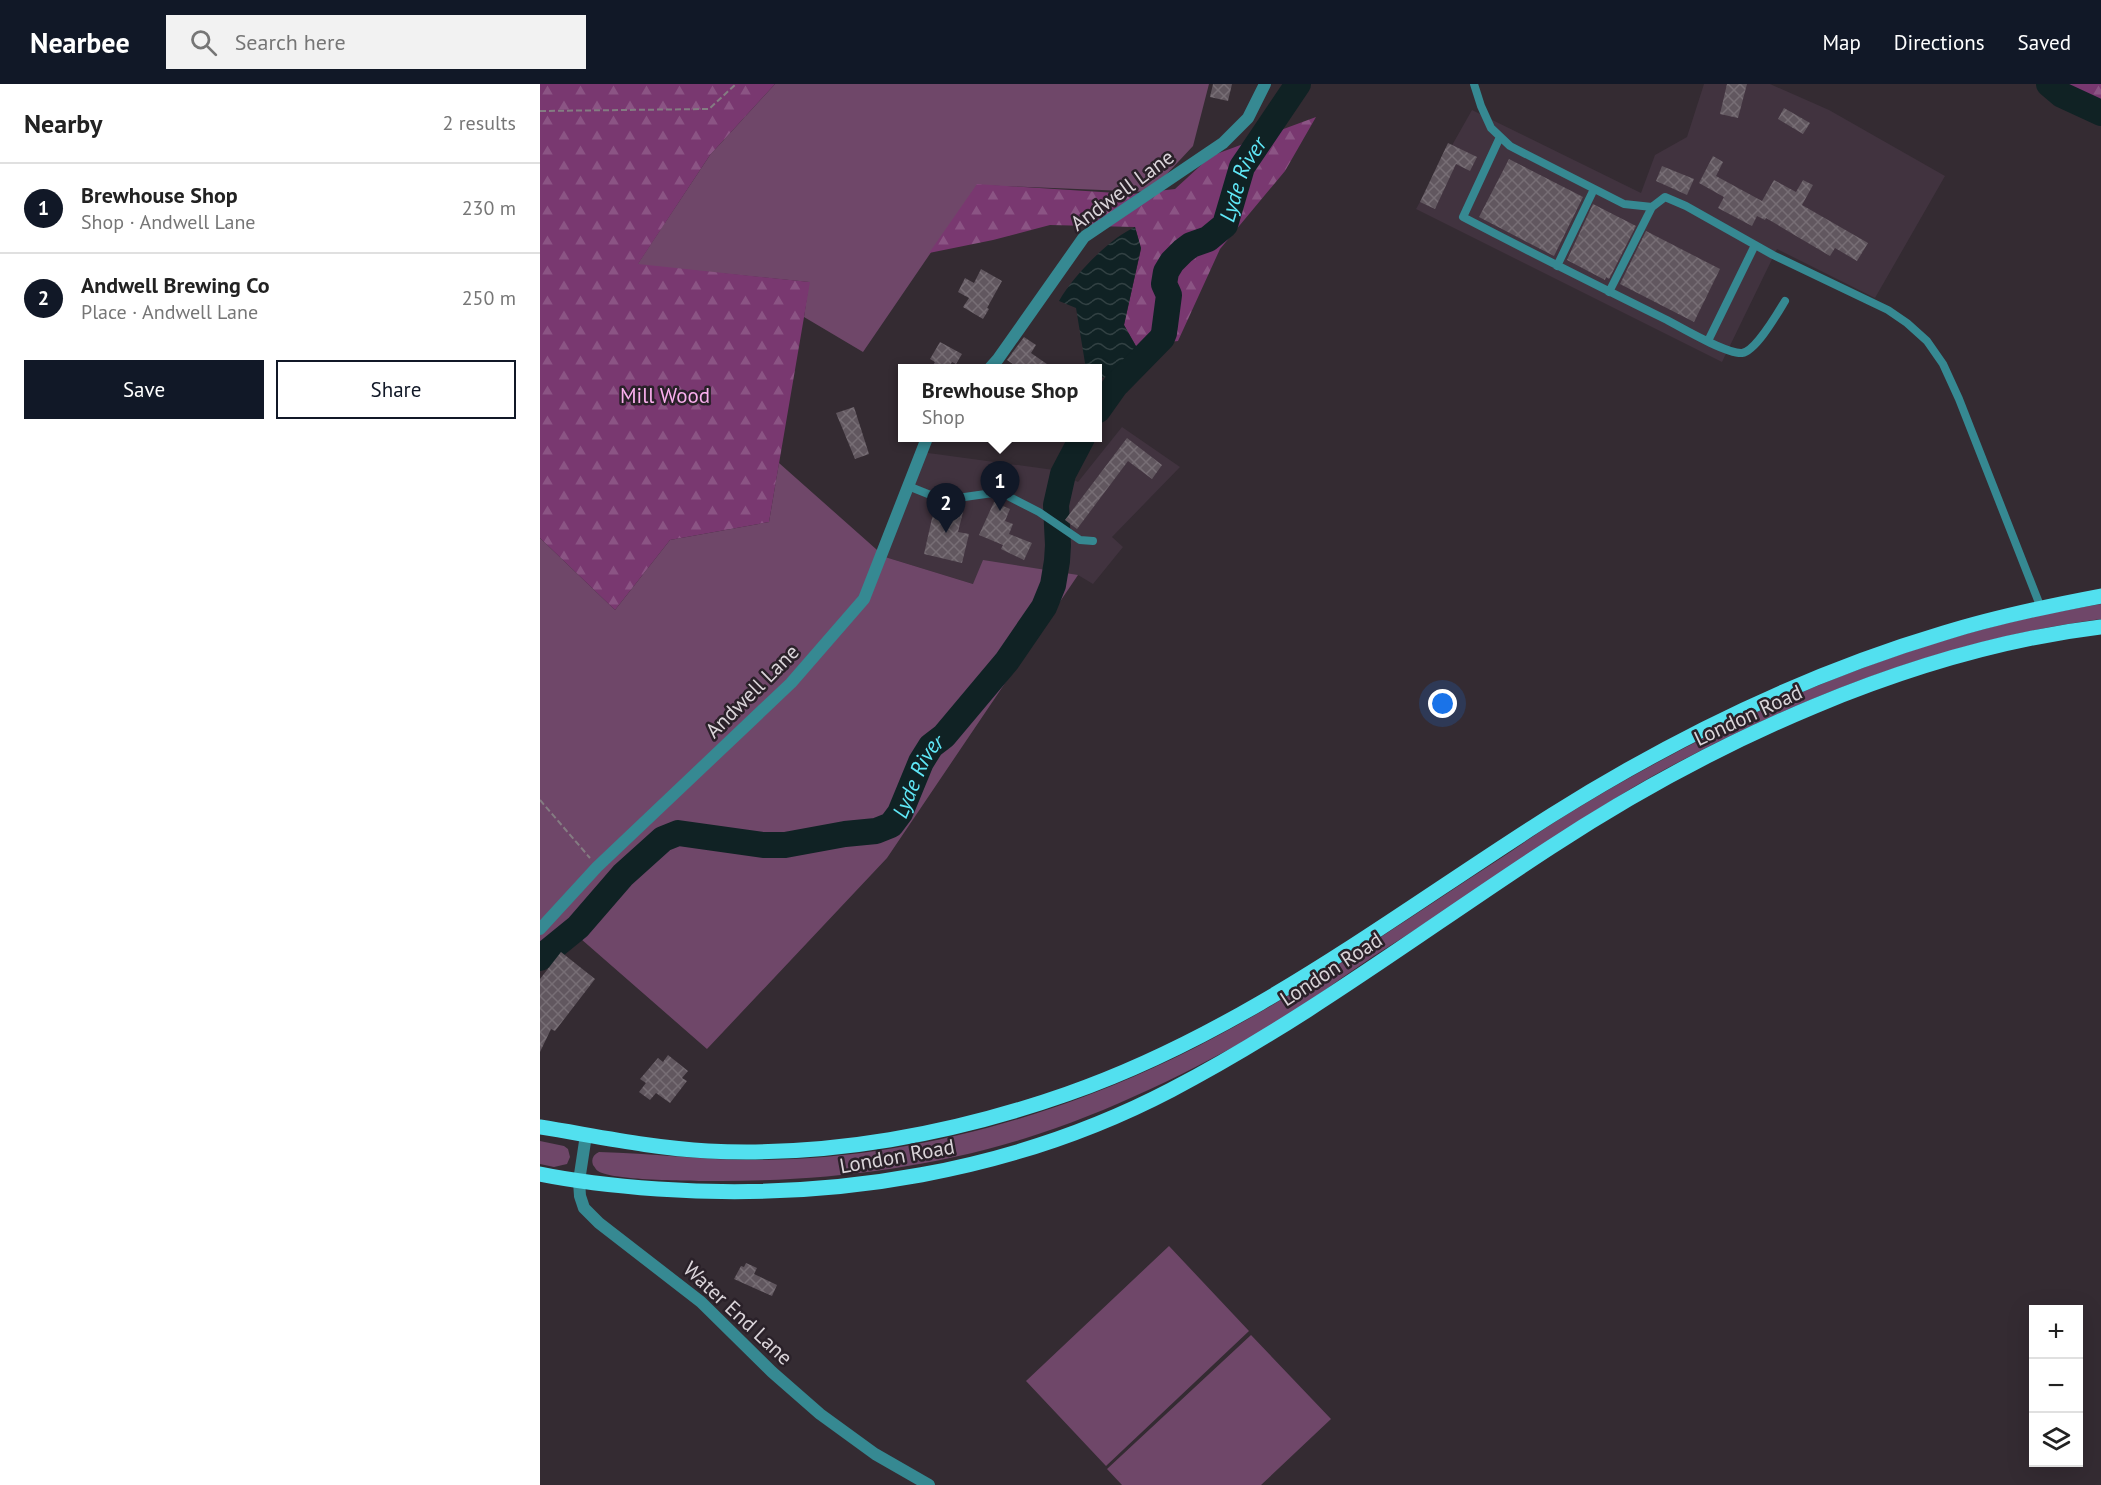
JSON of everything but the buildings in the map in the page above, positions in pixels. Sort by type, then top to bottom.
[{"type":"main road","name":"London Road","points":[[540,1127],[706,1151],[785,1150],[916,1135],[964,1125],[1069,1094],[1158,1057],[1249,1010],[1307,976],[1552,815],[1692,736],[1784,693],[1849,666],[1945,632],[2101,596]]},
{"type":"main road","name":"London Road","points":[[540,1174],[579,1181],[701,1192],[746,1193],[846,1187],[939,1172],[990,1159],[1080,1130],[1169,1091],[1275,1031],[1554,845],[1651,786],[1708,755],[1816,706],[1923,667],[2021,640],[2101,627]]},
{"type":"street","name":"Andwell Lane","points":[[994,364],[1084,237],[1223,142],[1248,118],[1264,84]]},
{"type":"street","name":"Andwell Lane","points":[[540,929],[597,867],[791,683],[864,599],[925,442]]},
{"type":"street","name":"Water End Lane","points":[[586,1135],[579,1181],[584,1208],[599,1223],[701,1302],[772,1372],[820,1414],[875,1454],[929,1485]]},
{"type":"lane","points":[[1474,84],[1491,128],[1509,146],[1624,204],[1652,207]]},
{"type":"lane","points":[[1500,137],[1463,217],[1609,292],[1735,352],[1745,352],[1754,346],[1785,301]]},
{"type":"lane","points":[[1557,266],[1594,189]]},
{"type":"lane","points":[[1609,292],[1652,207],[1665,197],[1755,245],[1888,310],[1907,323],[1927,341],[1943,364],[1959,399],[2041,608]]},
{"type":"lane","points":[[1708,341],[1755,245]]},
{"type":"lane","points":[[908,486],[946,500],[1000,492],[1039,512],[1080,540],[1093,541]]},
{"type":"path","points":[[540,111],[709,109],[736,84]]},
{"type":"path","points":[[540,800],[597,867]]},
{"type":"shaded area","points":[[775,84],[1209,84],[1193,146],[1150,192],[977,185],[863,352],[804,317],[809,282],[637,265],[710,155]]},
{"type":"shaded area","points":[[1704,84],[1770,84],[1829,110],[1945,176],[1875,298],[1777,249],[1722,362],[1416,209],[1472,110],[1641,193],[1655,155],[1687,137]]},
{"type":"shaded area","points":[[1122,427],[1180,467],[1112,537],[1123,547],[1093,584],[1078,575],[973,584],[885,557],[921,452],[1054,470],[1078,482]]},
{"type":"shaded area","points":[[779,463],[885,557],[973,584],[983,560],[1078,575],[887,858],[707,1049],[565,925],[540,955],[540,538],[615,610],[670,540],[769,522]]},
{"type":"shaded area","points":[[2101,604],[2101,619],[2045,628],[1935,655],[1828,693],[1724,739],[1673,765],[1595,811],[1271,1026],[1150,1089],[1055,1128],[1023,1139],[949,1158],[835,1176],[759,1180],[657,1180],[606,1174],[597,1171],[593,1165],[593,1157],[599,1152],[754,1160],[797,1159],[883,1150],[968,1133],[1051,1109],[1145,1072],[1248,1019],[1348,958],[1563,817],[1690,745],[1756,713],[1890,658],[1959,636],[2030,618]]},
{"type":"shaded area","points":[[540,1141],[568,1149],[570,1157],[567,1164],[554,1167],[540,1164]]},
{"type":"shaded area","points":[[1169,1246],[1249,1331],[1106,1466],[1026,1381]]},
{"type":"shaded area","points":[[1251,1335],[1331,1419],[1261,1485],[1122,1485],[1107,1469]]},
{"type":"green space","name":"Mill Wood","points":[[540,84],[775,84],[710,155],[638,264],[810,282],[769,522],[670,540],[615,610],[540,538]]},
{"type":"green space","points":[[2055,84],[2101,84],[2101,113]]},
{"type":"green space","points":[[1316,117],[1285,171],[1220,249],[1178,341],[1136,346],[1124,325],[1141,249],[1135,227],[1050,225],[929,253],[977,184],[1132,194],[1175,189],[1211,156]]},
{"type":"water","points":[[1135,227],[1141,248],[1124,325],[1137,348],[1108,377],[1102,378],[1102,364],[1085,364],[1076,308],[1059,301],[1092,259],[1125,232]]},
{"type":"waterway","name":"Lyde River","points":[[1102,404],[1115,386],[1162,338],[1169,295],[1164,284],[1166,272],[1183,251],[1191,245],[1208,239],[1225,225],[1242,167],[1298,84]]},
{"type":"waterway","name":"Lyde River","points":[[2049,84],[2062,95],[2101,113]]},
{"type":"waterway","name":"Lyde River","points":[[540,958],[578,927],[623,875],[663,839],[678,833],[763,845],[785,845],[876,831],[891,825],[900,813],[921,762],[931,746],[944,736],[1007,661],[1044,607],[1053,585],[1057,561],[1056,505],[1063,474],[1080,442]]},
{"type":"place","name":"Brewhouse Shop","points":[[1000,511]]},
{"type":"place","name":"Andwell Brewing Co","points":[[946,533]]}]
